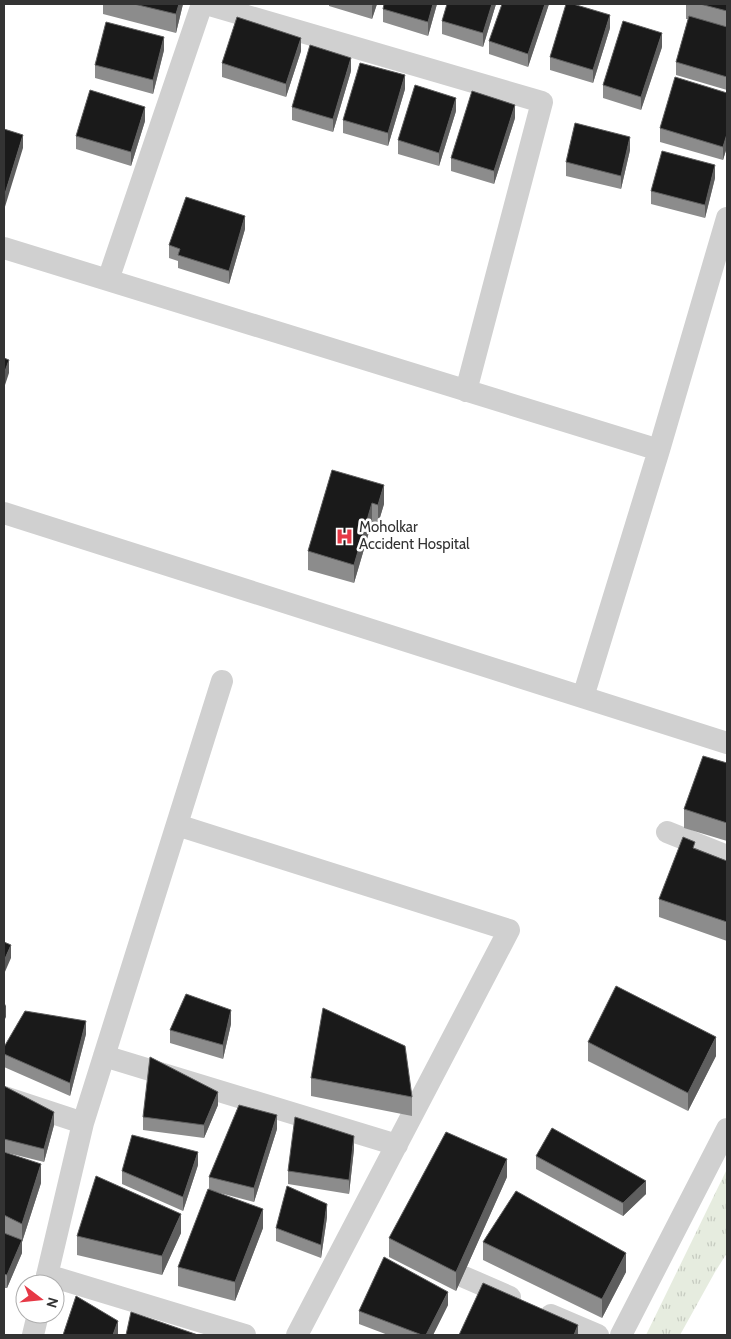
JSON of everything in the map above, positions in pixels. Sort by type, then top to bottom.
[{"type":"street","points":[[108,280],[202,4]]},
{"type":"street","points":[[206,4],[542,102],[466,391]]},
{"type":"street","points":[[582,698],[727,218]]},
{"type":"street","points":[[4,248],[658,450]]},
{"type":"street","points":[[4,513],[727,744]]},
{"type":"street","points":[[47,1274],[83,1123],[222,681]]},
{"type":"street","points":[[177,825],[509,930],[297,1335]]},
{"type":"street","points":[[668,832],[727,856]]},
{"type":"street","points":[[104,1056],[397,1145]]},
{"type":"street","points":[[4,1097],[83,1123]]},
{"type":"street","points":[[621,1335],[727,1129]]},
{"type":"street","points":[[464,1277],[598,1335]]},
{"type":"street","points":[[65,1284],[245,1335]]},
{"type":"green space","points":[[727,1169],[727,1253],[680,1335],[646,1335]]},
{"type":"building","points":[[134,4],[179,4],[176,14]]},
{"type":"building","points":[[384,4],[433,4],[428,22],[383,9]]},
{"type":"building","points":[[447,4],[492,4],[483,33],[442,21]]},
{"type":"building","points":[[502,4],[545,4],[528,54],[489,41]]},
{"type":"building","points":[[566,4],[573,4],[610,15],[593,70],[550,57]]},
{"type":"building","points":[[700,4],[727,4],[727,11]]},
{"type":"building","points":[[689,16],[727,27],[727,77],[676,62]]},
{"type":"building","points":[[237,17],[301,38],[286,84],[222,63]]},
{"type":"building","points":[[623,21],[662,33],[641,97],[603,85]]},
{"type":"building","points":[[106,22],[164,37],[153,80],[95,65]]},
{"type":"building","points":[[310,45],[351,58],[333,119],[292,107]]},
{"type":"building","points":[[360,63],[405,75],[388,133],[343,120]]},
{"type":"building","points":[[675,77],[727,93],[727,134],[723,147],[660,128]]},
{"type":"building","points":[[415,85],[456,98],[439,153],[398,140]]},
{"type":"building","points":[[90,90],[145,107],[131,152],[76,136]]},
{"type":"building","points":[[472,91],[515,105],[494,171],[451,158]]},
{"type":"building","points":[[575,123],[630,137],[621,176],[566,162]]},
{"type":"building","points":[[4,129],[23,135],[4,197]]},
{"type":"building","points":[[662,151],[715,165],[705,205],[651,191]]},
{"type":"building","points":[[186,197],[245,216],[229,271],[178,255],[180,249],[169,245]]},
{"type":"building","points":[[4,358],[9,360],[4,374]]},
{"type":"building","points":[[332,470],[384,485],[378,505],[372,503],[354,565],[308,551]]},
{"type":"building","points":[[703,756],[727,763],[727,823],[684,809]]},
{"type":"building","points":[[683,837],[695,842],[693,848],[727,861],[727,922],[659,899]]},
{"type":"building","points":[[4,942],[11,945],[4,961]]},
{"type":"building","points":[[616,986],[716,1037],[688,1093],[588,1042]]},
{"type":"building","points":[[186,994],[231,1010],[223,1045],[170,1030]]},
{"type":"building","points":[[323,1008],[405,1046],[412,1097],[311,1078]]},
{"type":"building","points":[[25,1011],[86,1021],[70,1083],[4,1054],[4,1047]]},
{"type":"building","points":[[150,1057],[218,1092],[204,1125],[143,1117]]},
{"type":"building","points":[[4,1086],[54,1112],[44,1149],[4,1139]]},
{"type":"building","points":[[239,1105],[277,1115],[254,1188],[209,1177]]},
{"type":"building","points":[[295,1117],[354,1136],[349,1180],[288,1171]]},
{"type":"building","points":[[552,1128],[646,1181],[623,1203],[536,1156]]},
{"type":"building","points":[[446,1132],[507,1159],[456,1272],[389,1238]]},
{"type":"building","points":[[132,1135],[198,1152],[183,1197],[122,1171]]},
{"type":"building","points":[[4,1152],[41,1164],[22,1224],[4,1215]]},
{"type":"building","points":[[96,1176],[181,1214],[162,1256],[77,1236]]},
{"type":"building","points":[[287,1186],[327,1204],[321,1245],[276,1228]]},
{"type":"building","points":[[208,1189],[263,1209],[235,1282],[178,1267]]},
{"type":"building","points":[[516,1191],[626,1253],[602,1299],[483,1242]]},
{"type":"building","points":[[4,1233],[22,1240],[7,1275],[4,1274]]},
{"type":"building","points":[[384,1257],[448,1292],[426,1335],[359,1311]]},
{"type":"building","points":[[483,1283],[578,1325],[574,1335],[459,1335]]},
{"type":"building","points":[[76,1296],[118,1321],[113,1335],[63,1335]]},
{"type":"building","points":[[131,1312],[198,1335],[126,1335]]},
{"type":"place","name":"Moholkar Accident Hospital","points":[[345,536]]}]
